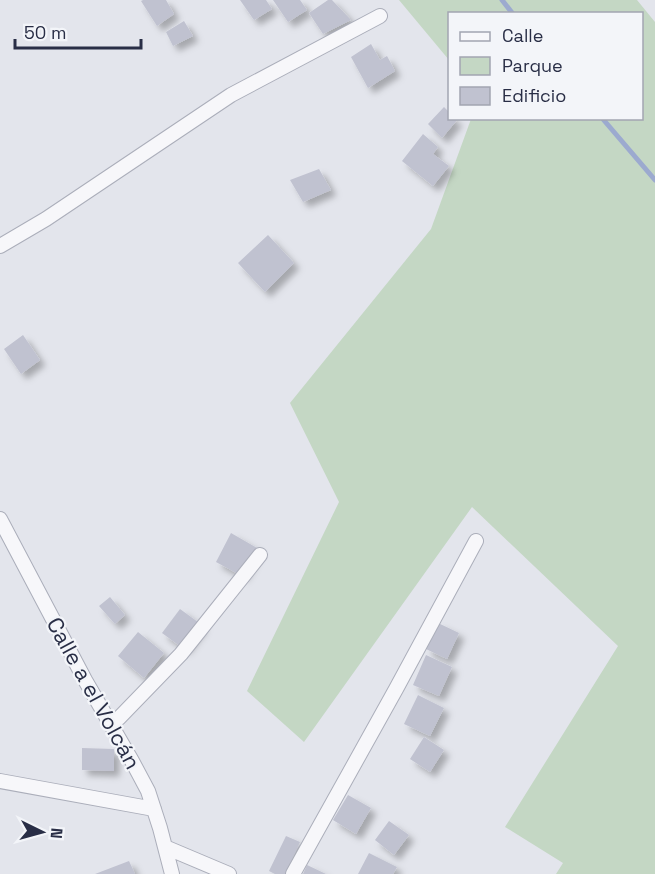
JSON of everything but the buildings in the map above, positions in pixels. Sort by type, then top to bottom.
[{"type":"street","points":[[0,246],[46,219],[231,95],[380,16]]},
{"type":"street","name":"Calle a el Volcán","points":[[0,519],[85,680],[148,791],[172,874]]},
{"type":"street","points":[[293,874],[476,541]]},
{"type":"street","points":[[110,723],[119,718],[181,654],[260,555]]},
{"type":"street","points":[[0,781],[154,809]]},
{"type":"street","points":[[165,847],[229,874]]},
{"type":"green space","points":[[399,0],[637,0],[655,22],[655,874],[556,874],[563,863],[505,827],[618,646],[472,507],[304,742],[247,691],[339,502],[290,403],[431,229],[471,120],[643,120],[643,12],[448,12],[448,59]]},
{"type":"waterway","points":[[502,0],[511,12]]},
{"type":"waterway","points":[[604,120],[655,180]]}]
